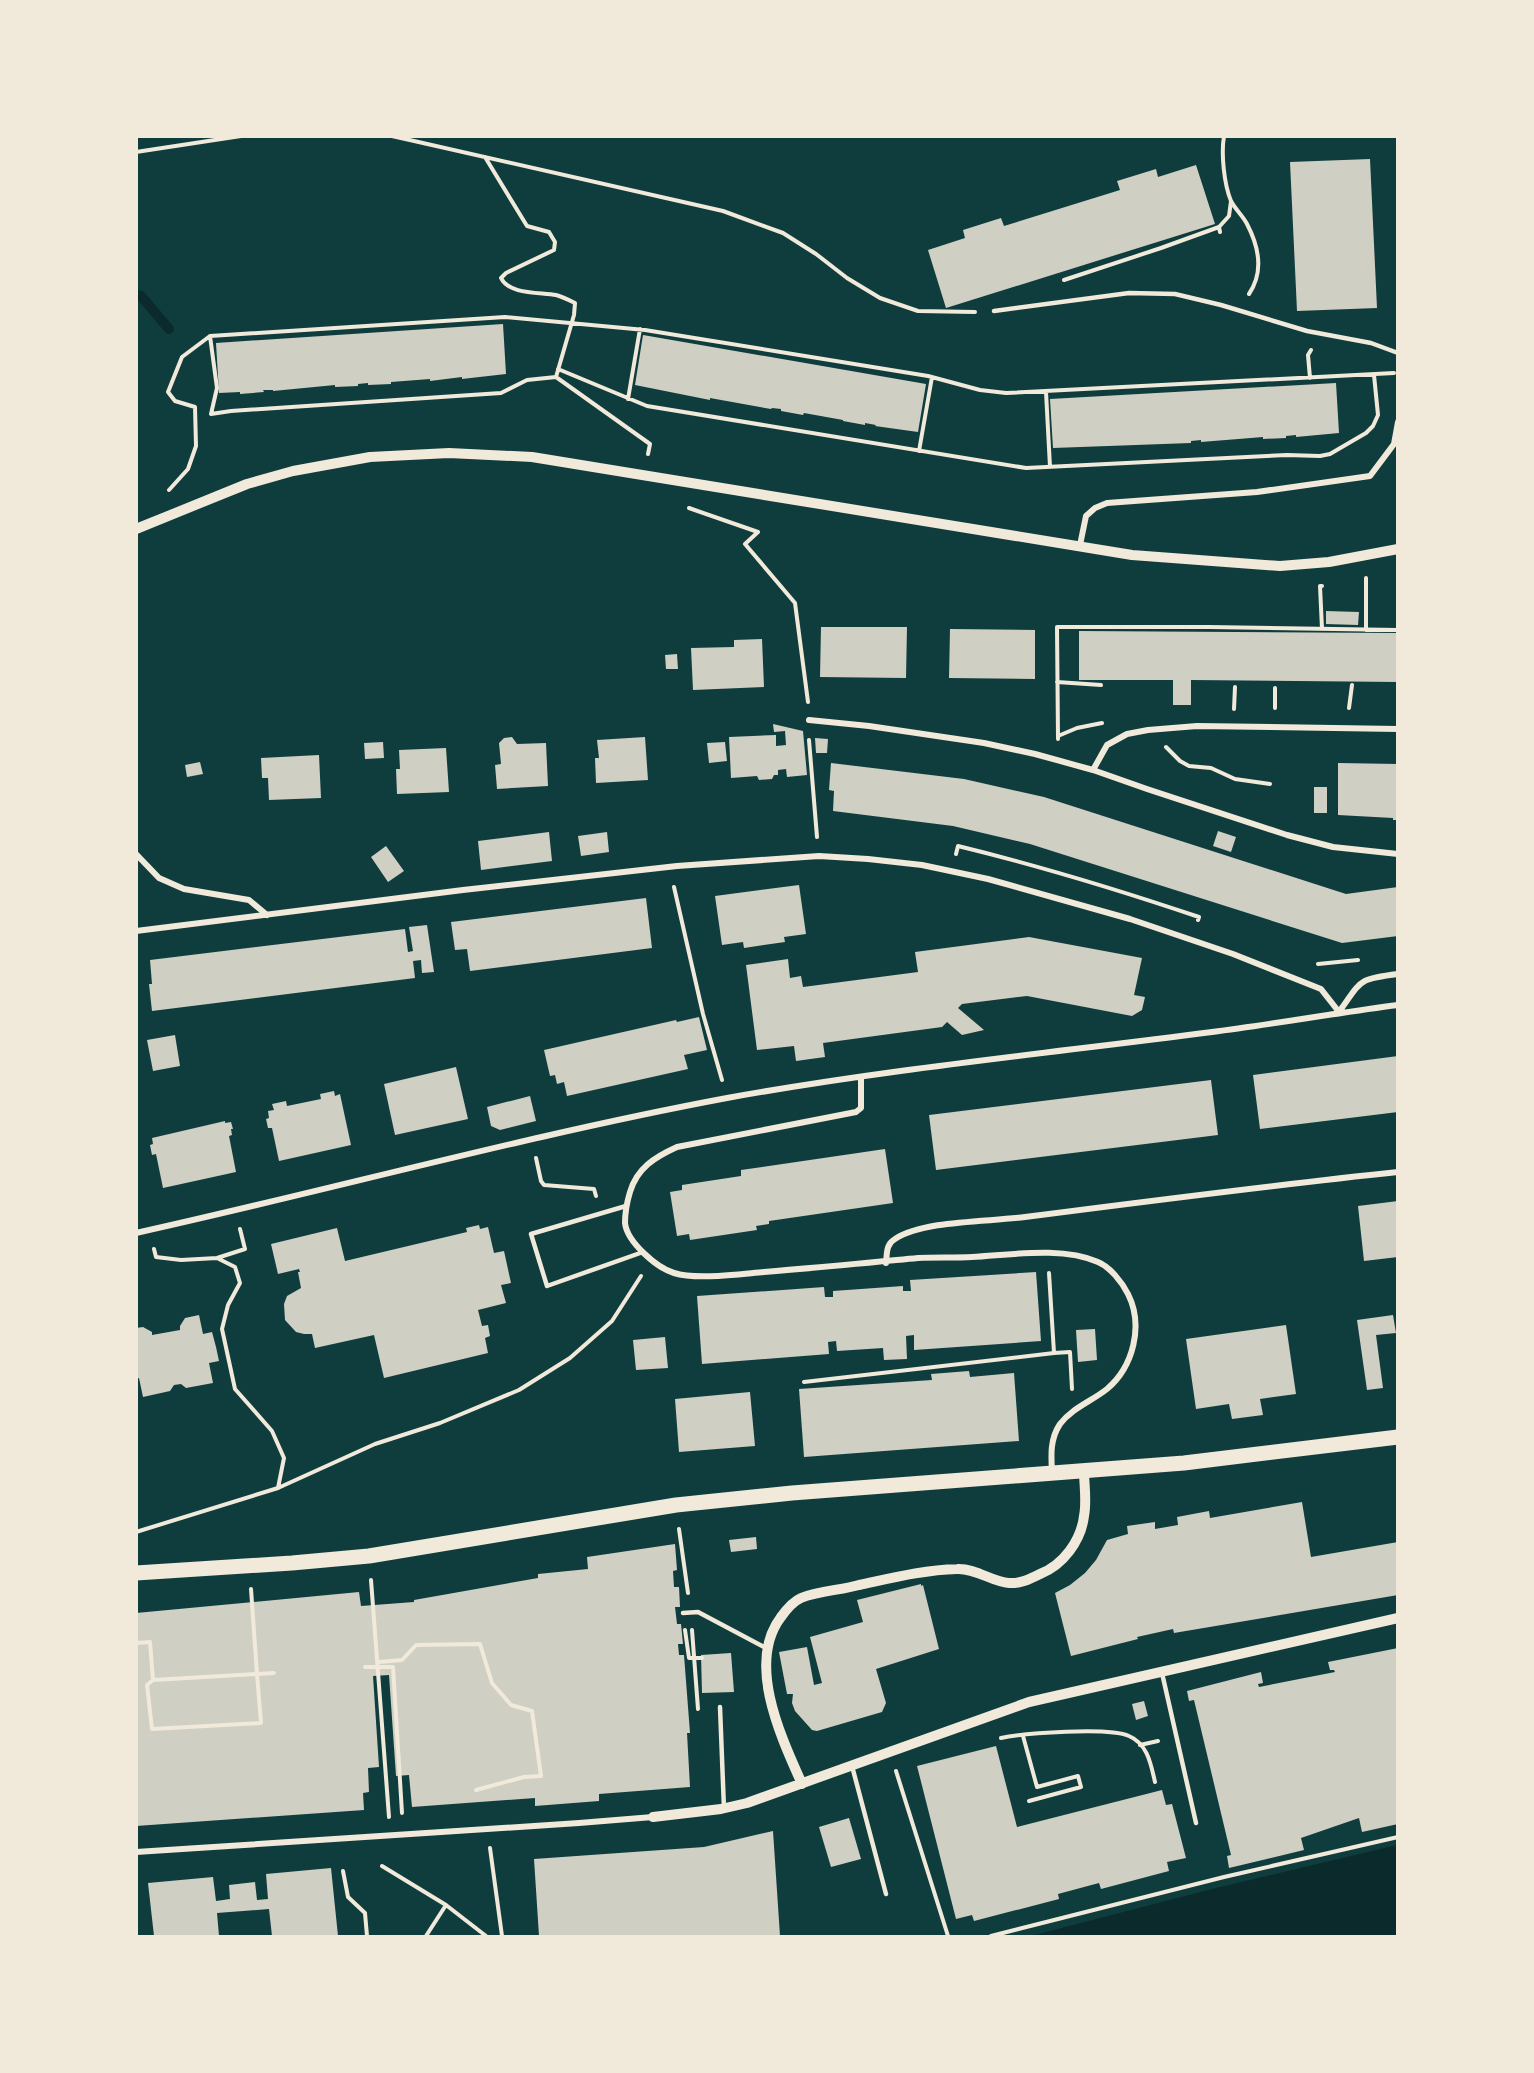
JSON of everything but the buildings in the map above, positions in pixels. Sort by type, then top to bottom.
[{"type":"main road","points":[[136,1573],[369,1556],[676,1505],[792,1493],[1184,1463],[1398,1437]]},
{"type":"street","points":[[1080,545],[1086,516],[1095,508],[1107,503],[1257,492],[1371,476],[1394,444],[1398,422]]},
{"type":"street","points":[[136,529],[248,484],[294,471],[370,457],[449,453],[532,457],[1132,555],[1280,566],[1329,562],[1398,549]]},
{"type":"street","points":[[809,720],[869,726],[984,743],[1035,754],[1093,770],[1287,835],[1334,847],[1398,854]]},
{"type":"street","points":[[1093,770],[1107,745],[1127,734],[1148,730],[1197,726],[1398,729]]},
{"type":"street","points":[[136,854],[159,878],[184,889],[249,900],[267,915]]},
{"type":"street","points":[[136,931],[677,866],[819,856],[868,859],[922,865],[988,879],[1130,919],[1233,954],[1320,989],[1339,1012]]},
{"type":"street","points":[[1339,1012],[1361,981],[1398,974]]},
{"type":"street","points":[[136,1233],[248,1209],[581,1128],[724,1099],[814,1083],[1134,1040],[1211,1032],[1398,1005]]},
{"type":"street","points":[[861,1077],[861,1108],[856,1112],[677,1148],[658,1156],[635,1176],[626,1206],[625,1225],[630,1237],[651,1260],[675,1273],[714,1276],[886,1263],[919,1258],[1048,1254],[1080,1257],[1099,1262],[1118,1278],[1129,1296],[1135,1335],[1131,1356],[1119,1377],[1101,1393],[1069,1414],[1059,1425],[1052,1440],[1052,1472]]},
{"type":"street","points":[[886,1263],[888,1246],[895,1239],[937,1226],[1019,1218],[1206,1192],[1398,1172]]},
{"type":"street","points":[[802,1784],[781,1738],[772,1707],[765,1661],[766,1648],[773,1628],[786,1610],[800,1598],[907,1573],[961,1569],[1008,1583],[1020,1583],[1044,1572],[1061,1561],[1074,1545],[1084,1516],[1084,1470]]},
{"type":"street","points":[[136,1852],[653,1817],[724,1809],[802,1784],[1029,1702],[1398,1618]]},
{"type":"lane","points":[[994,311],[1129,292],[1175,294],[1239,310],[1307,331],[1371,343],[1398,353]]},
{"type":"lane","points":[[626,1206],[531,1234],[547,1286],[644,1252]]},
{"type":"lane","points":[[683,1613],[698,1611],[766,1648]]},
{"type":"lane","points":[[1162,1672],[1196,1823]]},
{"type":"lane","points":[[720,1707],[724,1809]]},
{"type":"lane","points":[[852,1766],[886,1894]]},
{"type":"path","points":[[136,152],[241,136]]},
{"type":"path","points":[[392,136],[723,211],[783,233],[816,254],[846,278],[880,298],[918,311],[994,311]]},
{"type":"path","points":[[1064,280],[1220,230],[1229,216],[1231,201],[1221,154],[1224,136]]},
{"type":"path","points":[[484,156],[527,226],[549,232],[555,242],[554,250],[506,273],[501,278],[502,282],[513,289],[560,296],[575,303],[572,323],[556,377]]},
{"type":"path","points":[[1231,201],[1247,223],[1256,245],[1259,271],[1257,283],[1239,310]]},
{"type":"path","points":[[966,312],[977,308]]},
{"type":"path","points":[[169,490],[188,469],[196,446],[195,407],[175,402],[168,392],[182,357],[210,336],[505,317],[640,329],[932,377],[980,390],[1006,393],[1398,372]]},
{"type":"path","points":[[628,399],[640,329]]},
{"type":"path","points":[[210,336],[217,388],[211,414],[501,393],[526,380],[556,377],[650,444],[644,475]]},
{"type":"path","points":[[558,369],[647,406],[1026,468],[1330,454],[1366,433],[1373,426],[1378,415],[1374,375]]},
{"type":"path","points":[[919,451],[932,377]]},
{"type":"path","points":[[1046,392],[1050,467]]},
{"type":"path","points":[[659,478],[681,497],[688,507],[758,532],[745,544],[795,603],[809,720]]},
{"type":"path","points":[[1366,630],[1367,583]]},
{"type":"path","points":[[1320,586],[1322,629]]},
{"type":"path","points":[[1077,728],[1058,733],[1057,627],[1398,630]]},
{"type":"path","points":[[1058,682],[1101,685]]},
{"type":"path","points":[[1234,712],[1235,687]]},
{"type":"path","points":[[1275,688],[1275,712]]},
{"type":"path","points":[[1165,746],[1180,761],[1190,766],[1210,768],[1235,779],[1270,784]]},
{"type":"path","points":[[809,749],[817,836]]},
{"type":"path","points":[[677,866],[674,887],[703,1014],[723,1083],[724,1099]]},
{"type":"path","points":[[538,1168],[544,1185],[594,1189],[595,1193]]},
{"type":"path","points":[[154,1247],[156,1257],[181,1260],[216,1258],[244,1249],[240,1228]]},
{"type":"path","points":[[1048,1254],[1054,1353]]},
{"type":"path","points":[[216,1258],[235,1267],[240,1283],[228,1305],[222,1329],[235,1389],[272,1431],[284,1458],[278,1488]]},
{"type":"path","points":[[136,1532],[278,1488],[375,1444],[440,1423],[519,1390],[570,1358],[612,1321],[651,1260]]},
{"type":"path","points":[[804,1382],[1054,1353],[1070,1352],[1070,1363]]},
{"type":"path","points":[[679,1525],[689,1600]]},
{"type":"path","points":[[371,1579],[389,1814]]},
{"type":"path","points":[[251,1588],[257,1674],[261,1723],[152,1729],[147,1686],[153,1680],[257,1674],[274,1673]]},
{"type":"path","points":[[683,1613],[688,1658],[702,1658]]},
{"type":"path","points":[[692,1625],[698,1707]]},
{"type":"path","points":[[136,1643],[150,1641],[153,1680]]},
{"type":"path","points":[[365,1667],[402,1660],[416,1645],[480,1644],[492,1683],[511,1705],[532,1711],[541,1776],[524,1777],[476,1790]]},
{"type":"path","points":[[379,1664],[393,1667],[402,1813]]},
{"type":"path","points":[[998,1739],[1097,1731],[1130,1736],[1148,1753],[1155,1782]]},
{"type":"path","points":[[1023,1736],[1037,1786],[1078,1776],[1081,1786],[1029,1801]]},
{"type":"path","points":[[1140,1745],[1153,1743]]},
{"type":"path","points":[[890,1752],[948,1936]]},
{"type":"path","points":[[487,1829],[502,1936]]},
{"type":"path","points":[[991,1936],[1224,1877],[1398,1837]]},
{"type":"path","points":[[382,1866],[446,1905],[486,1936]]},
{"type":"path","points":[[343,1871],[348,1897],[365,1913],[368,1936]]},
{"type":"path","points":[[426,1936],[446,1905]]},
{"type":"water","points":[[1397,1845],[1397,1936],[1031,1936],[1212,1889]]},
{"type":"waterway","points":[[136,295],[141,296],[169,329]]}]
